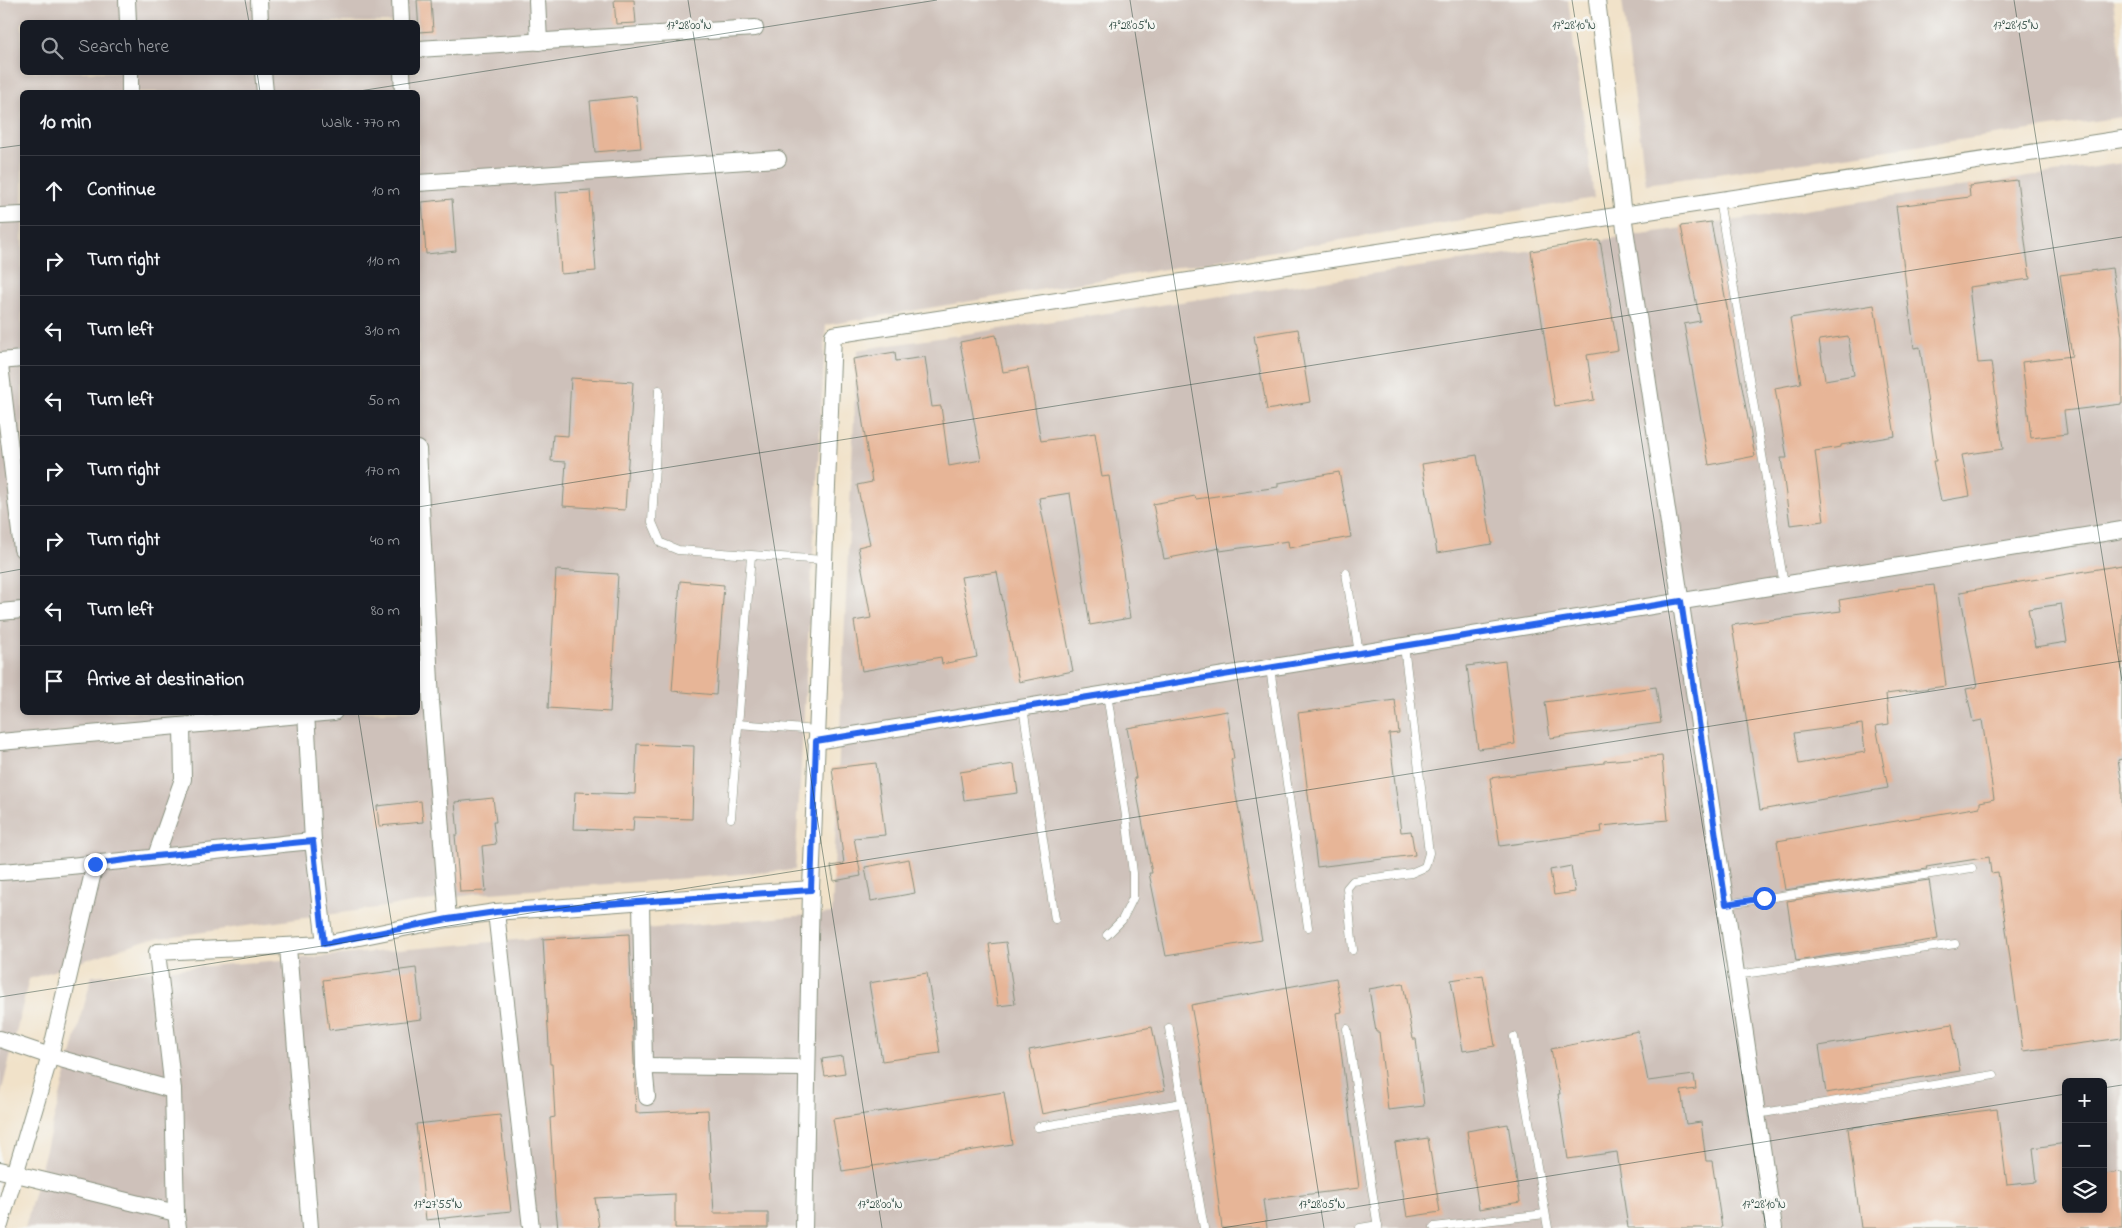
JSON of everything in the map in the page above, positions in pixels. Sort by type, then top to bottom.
[{"type":"street","points":[[128,0],[128,20]]},
{"type":"street","points":[[259,0],[260,20]]},
{"type":"street","points":[[400,0],[401,20]]},
{"type":"street","points":[[537,0],[539,42]]},
{"type":"street","points":[[1597,0],[1623,215],[1774,1228]]},
{"type":"street","points":[[420,49],[755,28]]},
{"type":"street","points":[[130,75],[130,90]]},
{"type":"street","points":[[263,75],[265,90]]},
{"type":"street","points":[[402,75],[403,90]]},
{"type":"street","points":[[804,1228],[806,1068],[816,735],[833,335],[2122,139]]},
{"type":"street","points":[[420,183],[778,159]]},
{"type":"street","points":[[0,216],[20,215]]},
{"type":"street","points":[[0,361],[20,359]]},
{"type":"street","points":[[0,365],[20,532]]},
{"type":"street","points":[[816,735],[1107,694],[2122,530]]},
{"type":"street","points":[[420,542],[424,702],[448,919]]},
{"type":"street","points":[[0,612],[20,610]]},
{"type":"street","points":[[0,742],[296,715]]},
{"type":"street","points":[[306,715],[313,841],[324,944]]},
{"type":"street","points":[[156,856],[183,779],[182,726]]},
{"type":"street","points":[[0,872],[313,841]]},
{"type":"street","points":[[0,1226],[50,1056],[95,864]]},
{"type":"street","points":[[0,1170],[177,1221],[173,1090],[157,952],[324,944],[448,919],[496,912],[811,890]]},
{"type":"street","points":[[641,902],[644,1066],[647,1098]]},
{"type":"street","points":[[496,912],[532,1228]]},
{"type":"street","points":[[288,947],[310,1228]]},
{"type":"street","points":[[0,1039],[50,1056],[173,1090]]},
{"type":"street","points":[[644,1066],[806,1068]]},
{"type":"lane","points":[[1719,200],[1784,585]]},
{"type":"lane","points":[[659,390],[652,522],[661,543],[678,550],[824,560]]},
{"type":"lane","points":[[730,818],[750,556]]},
{"type":"lane","points":[[1346,573],[1359,653]]},
{"type":"lane","points":[[1353,950],[1346,888],[1353,881],[1411,873],[1425,867],[1428,853],[1404,646]]},
{"type":"lane","points":[[1270,668],[1308,928]]},
{"type":"lane","points":[[1107,694],[1133,873],[1133,898],[1122,920],[1107,935]]},
{"type":"lane","points":[[1023,707],[1055,919]]},
{"type":"lane","points":[[738,724],[816,735]]},
{"type":"lane","points":[[1726,904],[1972,868]]},
{"type":"lane","points":[[1736,975],[1955,944]]},
{"type":"lane","points":[[1169,1028],[1204,1228]]},
{"type":"lane","points":[[1346,1029],[1378,1226],[1360,1228]]},
{"type":"lane","points":[[1514,1037],[1548,1228]]},
{"type":"lane","points":[[1757,1114],[1994,1075]]},
{"type":"lane","points":[[1038,1127],[1182,1103]]},
{"type":"lane","points":[[1434,1227],[1545,1214]]},
{"type":"shaded area","points":[[0,0],[1568,0],[1594,198],[826,325],[795,870],[477,894],[146,940],[29,979],[0,1098]]},
{"type":"shaded area","points":[[1622,0],[2113,0],[2122,65],[2122,117],[1646,184]]},
{"type":"shaded area","points":[[2122,163],[2122,1228],[25,1228],[92,976],[832,913],[857,350]]},
{"type":"building","points":[[417,0],[431,0],[433,31],[420,32],[420,20],[418,20]]},
{"type":"building","points":[[614,0],[634,0],[636,23],[616,24]]},
{"type":"building","points":[[636,96],[641,148],[595,152],[590,101]]},
{"type":"building","points":[[2017,180],[2030,279],[1969,287],[1978,363],[1991,362],[2003,449],[1962,455],[1970,496],[1941,501],[1933,461],[1936,461],[1920,347],[1914,348],[1896,206],[1970,197],[1969,186]]},
{"type":"building","points":[[590,190],[596,271],[561,274],[556,192]]},
{"type":"building","points":[[452,199],[456,251],[426,254],[422,202]]},
{"type":"building","points":[[1711,222],[1755,456],[1709,465],[1684,324],[1700,321],[1681,226]]},
{"type":"building","points":[[1600,240],[1618,350],[1587,355],[1594,400],[1555,406],[1531,251]]},
{"type":"building","points":[[2112,268],[2122,336],[2122,404],[2064,411],[2067,434],[2031,438],[2022,362],[2072,356],[2060,275]]},
{"type":"building","points":[[1874,305],[1895,436],[1815,451],[1824,521],[1790,525],[1781,458],[1787,458],[1775,388],[1801,383],[1790,318]],"holes":[[[1848,336],[1854,375],[1825,380],[1819,340]]]},
{"type":"building","points":[[1298,329],[1310,402],[1267,410],[1254,336]]},
{"type":"building","points":[[996,335],[1003,372],[1028,368],[1041,441],[1095,433],[1102,477],[1109,476],[1130,618],[1090,625],[1070,493],[1039,498],[1073,671],[1019,682],[997,572],[961,577],[977,657],[942,664],[941,657],[862,671],[854,621],[871,618],[858,547],[870,544],[857,485],[872,482],[853,359],[895,352],[896,361],[925,357],[932,407],[941,406],[949,466],[981,460],[960,342]]},
{"type":"building","points":[[571,378],[633,382],[625,510],[563,506],[566,462],[551,461],[553,435],[568,436]]},
{"type":"building","points":[[1477,455],[1492,544],[1437,553],[1422,464]]},
{"type":"building","points":[[1339,472],[1351,537],[1289,548],[1288,541],[1220,551],[1220,548],[1164,559],[1153,504],[1195,496],[1196,499],[1278,487],[1278,483]]},
{"type":"building","points":[[2122,565],[2122,759],[2118,760],[2122,784],[2122,1038],[2023,1051],[1998,872],[1991,873],[1989,857],[1926,867],[1927,869],[1785,890],[1777,841],[1980,807],[1980,802],[1994,799],[1982,720],[1973,722],[1966,689],[1977,687],[1960,592]],"holes":[[[2061,604],[2067,642],[2035,647],[2028,609]]]},
{"type":"building","points":[[556,570],[618,574],[610,712],[548,708]]},
{"type":"building","points":[[680,581],[724,585],[716,695],[672,691]]},
{"type":"building","points":[[1934,585],[1946,686],[1886,694],[1889,724],[1876,726],[1888,788],[1760,810],[1732,625],[1841,611],[1839,600],[1898,589]],"holes":[[[1862,724],[1865,752],[1799,764],[1794,733]]]},
{"type":"building","points":[[1505,661],[1515,744],[1478,749],[1467,666]]},
{"type":"building","points":[[1656,687],[1661,723],[1550,738],[1545,702]]},
{"type":"building","points":[[1395,700],[1399,733],[1389,734],[1401,832],[1411,831],[1415,855],[1317,867],[1298,713]]},
{"type":"building","points":[[1227,711],[1234,759],[1231,759],[1235,789],[1262,940],[1166,956],[1149,873],[1152,873],[1134,778],[1136,778],[1127,728]]},
{"type":"building","points":[[637,744],[694,746],[692,819],[634,817],[633,831],[573,829],[575,792],[635,794]]},
{"type":"building","points":[[1662,756],[1668,820],[1601,826],[1602,832],[1500,846],[1490,778],[1604,763],[1604,761]]},
{"type":"building","points":[[876,763],[885,835],[854,838],[861,876],[834,881],[831,866],[844,864],[832,768]]},
{"type":"building","points":[[1014,764],[1018,793],[964,800],[960,772]]},
{"type":"building","points":[[493,798],[496,822],[493,822],[496,844],[482,846],[486,891],[460,892],[455,835],[458,835],[455,802]]},
{"type":"building","points":[[421,801],[423,822],[379,826],[377,806]]},
{"type":"building","points":[[909,859],[915,893],[871,901],[865,867]]},
{"type":"building","points":[[1571,866],[1575,892],[1554,895],[1550,870]]},
{"type":"building","points":[[1929,880],[1938,939],[1796,961],[1787,901]]},
{"type":"building","points":[[629,934],[636,1113],[708,1110],[714,1213],[768,1213],[768,1228],[675,1228],[675,1194],[595,1198],[599,1228],[558,1228],[550,1118],[555,1117],[543,939]]},
{"type":"building","points":[[1006,942],[1015,1004],[998,1006],[989,944]]},
{"type":"building","points":[[416,968],[422,1019],[329,1030],[323,980]]},
{"type":"building","points":[[927,973],[940,1053],[882,1061],[869,983]]},
{"type":"building","points":[[1483,975],[1495,1046],[1463,1051],[1451,980]]},
{"type":"building","points":[[1336,978],[1342,1012],[1336,1013],[1359,1188],[1263,1200],[1267,1228],[1222,1228],[1199,1049],[1191,1005]]},
{"type":"building","points":[[1403,983],[1413,1039],[1416,1039],[1424,1106],[1388,1110],[1379,1032],[1376,1032],[1369,989]]},
{"type":"building","points":[[1952,1024],[1960,1071],[1826,1093],[1819,1046]]},
{"type":"building","points":[[1152,1027],[1165,1090],[1042,1114],[1029,1050]]},
{"type":"building","points":[[1638,1031],[1648,1081],[1694,1075],[1696,1089],[1681,1091],[1686,1124],[1701,1122],[1706,1161],[1712,1161],[1722,1228],[1628,1228],[1617,1152],[1568,1159],[1558,1094],[1560,1094],[1551,1049]]},
{"type":"building","points":[[842,1056],[845,1073],[825,1076],[822,1059]]},
{"type":"building","points":[[1004,1092],[1012,1144],[842,1171],[833,1119]]},
{"type":"building","points":[[1997,1109],[2007,1185],[2037,1182],[2033,1148],[2062,1144],[2062,1213],[2107,1213],[2107,1174],[2122,1172],[2122,1228],[1861,1228],[1848,1128]]},
{"type":"building","points":[[500,1115],[511,1211],[426,1220],[416,1124]]},
{"type":"building","points":[[1508,1124],[1520,1202],[1479,1209],[1467,1131]]},
{"type":"building","points":[[1428,1138],[1440,1212],[1407,1217],[1395,1143]]},
{"type":"route","points":[[95,864],[156,856],[313,841],[324,944],[448,919],[496,912],[811,890],[816,741],[1681,601],[1726,904],[1764,898]]}]
